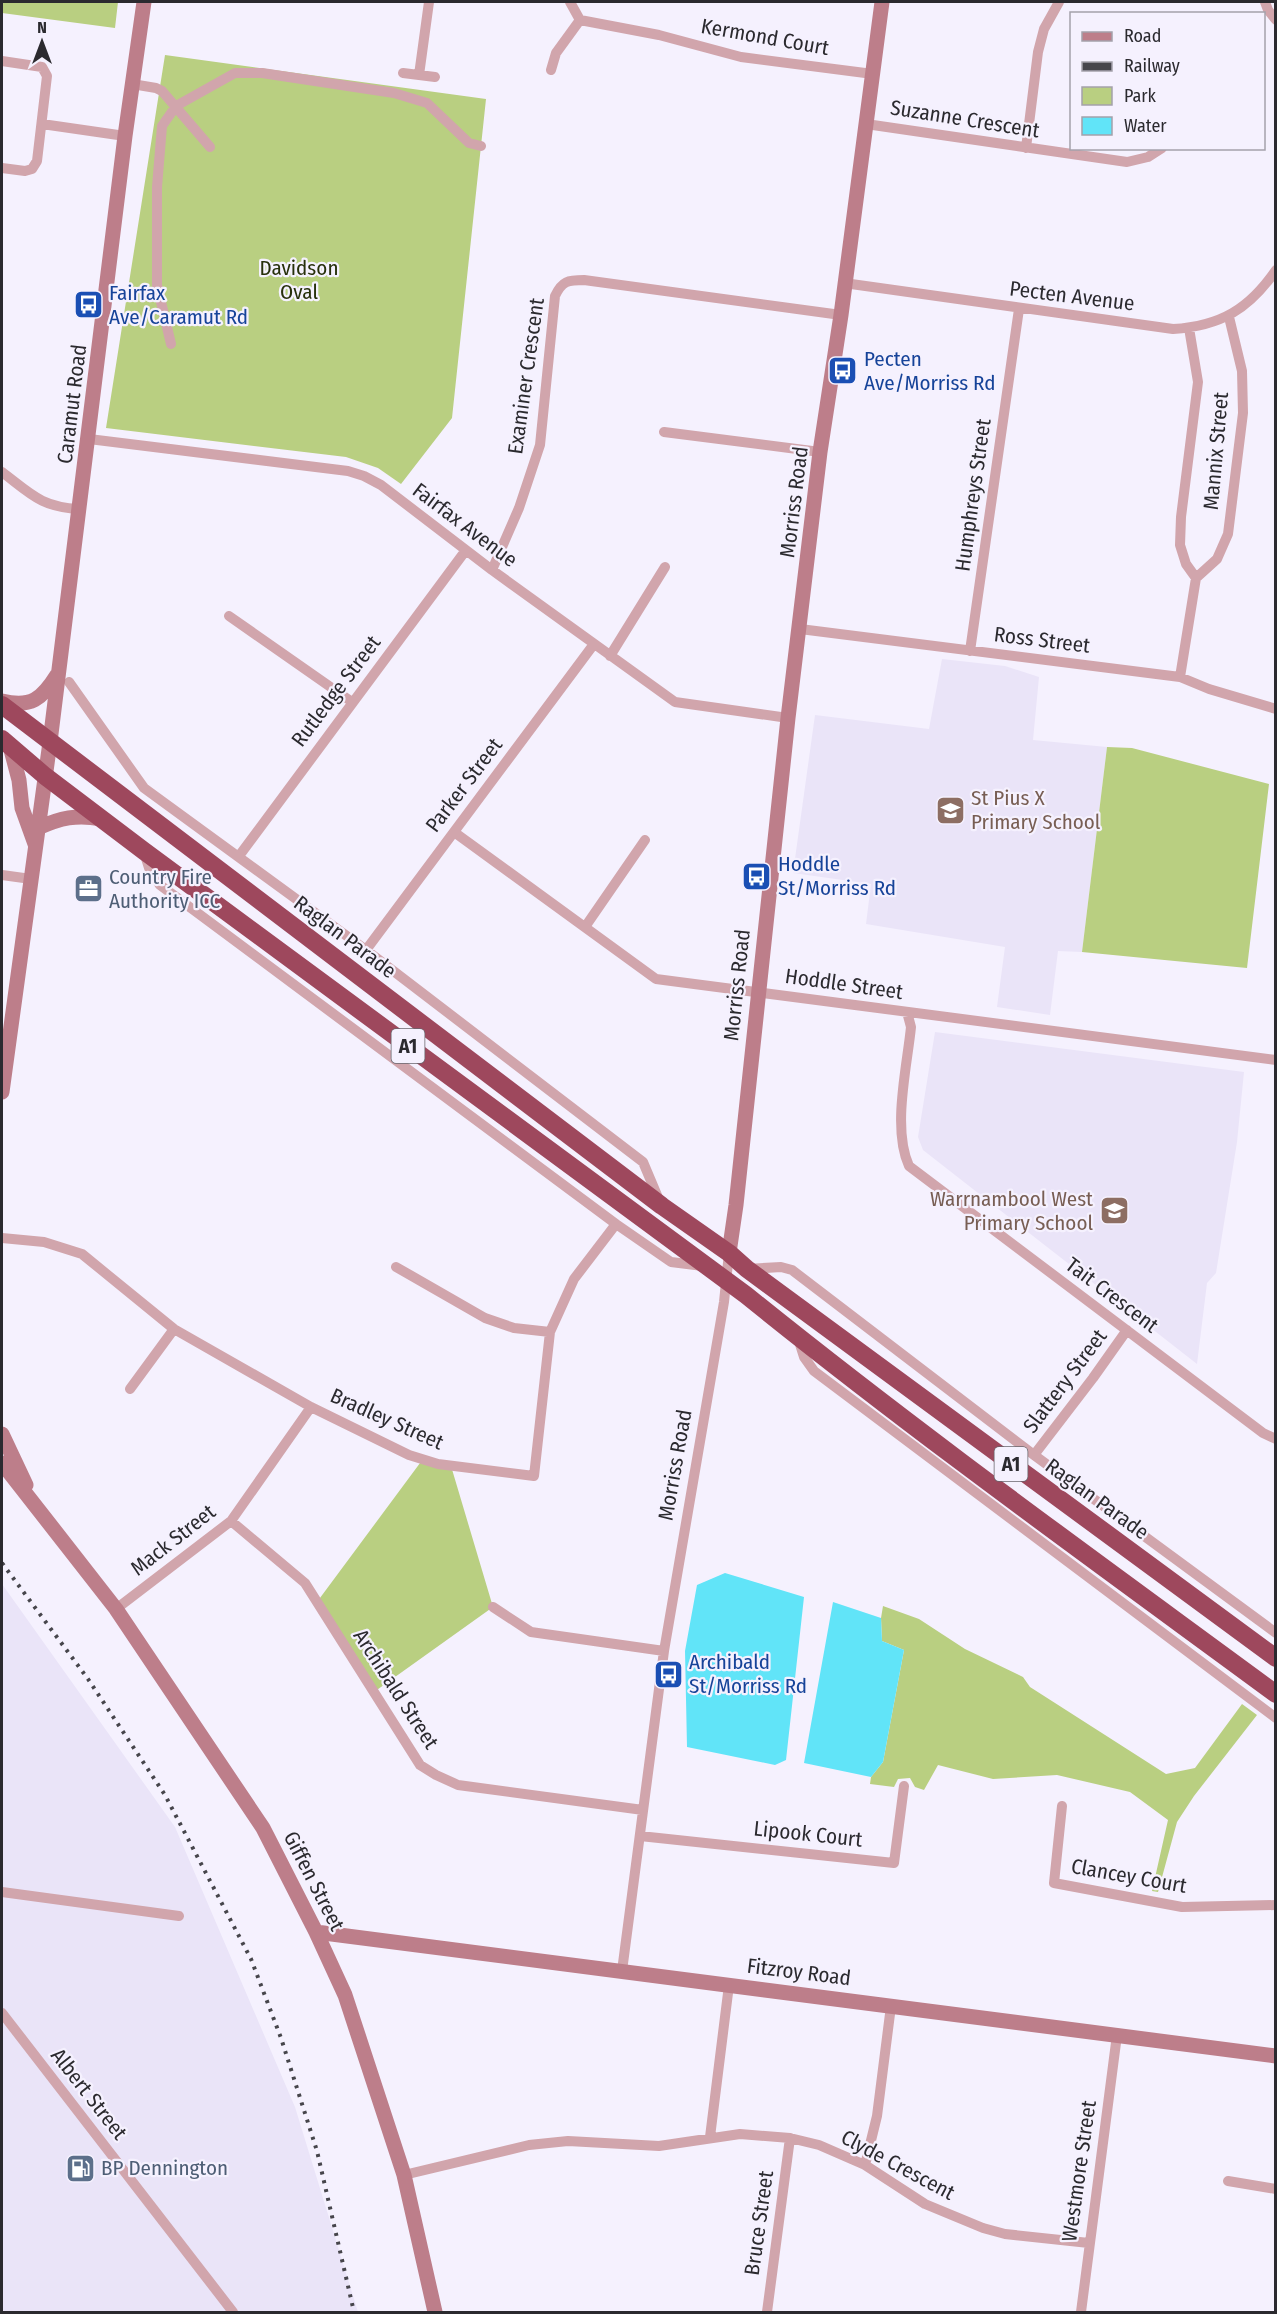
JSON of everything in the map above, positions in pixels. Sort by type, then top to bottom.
[{"type":"highway","name":"Raglan Parade","points":[[2,703],[50,742],[662,1206],[729,1253],[747,1269],[1275,1658]]},
{"type":"highway","name":"A1","points":[[6,742],[45,776],[144,851],[726,1281],[1107,1570],[1275,1694]]},
{"type":"highway","points":[[106,822],[128,800]]},
{"type":"street","name":"Caramut Road","points":[[2,1092],[50,742],[64,677],[79,508],[144,2]]},
{"type":"street","points":[[419,75],[429,2]]},
{"type":"street","points":[[551,70],[556,53],[580,20],[570,2]]},
{"type":"street","name":"Morriss Road","points":[[622,1971],[664,1651],[726,1281],[788,718],[820,452],[841,315],[882,2]]},
{"type":"street","points":[[1026,148],[1038,52],[1044,29],[1059,2]]},
{"type":"street","points":[[1265,9],[1275,20]]},
{"type":"street","name":"Kermond Court","points":[[580,20],[659,35],[741,57],[873,74]]},
{"type":"street","points":[[2,61],[42,67],[47,76],[37,160],[32,169],[25,171],[2,168]]},
{"type":"street","points":[[171,344],[157,285],[157,187],[162,126],[176,106],[235,73],[261,73],[394,93],[427,103],[469,143],[481,146]]},
{"type":"street","points":[[403,73],[435,77]]},
{"type":"street","points":[[132,84],[162,91],[210,147]]},
{"type":"street","points":[[42,124],[125,136]]},
{"type":"street","name":"Suzanne Crescent","points":[[866,124],[1127,162],[1148,157],[1159,150]]},
{"type":"street","name":"Pecten Avenue","points":[[844,283],[1173,329],[1189,328],[1229,316],[1261,292],[1275,270]]},
{"type":"street","name":"Examiner Crescent","points":[[492,570],[519,508],[540,445],[555,296],[560,285],[568,280],[584,279],[841,315]]},
{"type":"street","name":"Humphreys Street","points":[[970,651],[1019,309]]},
{"type":"street","name":"Mannix Street","points":[[1189,328],[1197,382],[1181,517],[1180,545],[1186,564],[1196,578],[1217,559],[1228,534],[1243,413],[1242,371],[1229,316]]},
{"type":"street","points":[[663,432],[820,452]]},
{"type":"street","name":"Fairfax Avenue","points":[[89,439],[348,471],[364,476],[381,485],[492,570],[675,702],[788,718]]},
{"type":"street","points":[[2,472],[40,502],[58,508],[79,508]]},
{"type":"street","name":"Rutledge Street","points":[[239,856],[466,550]]},
{"type":"street","points":[[610,656],[665,567]]},
{"type":"street","points":[[1180,677],[1196,578]]},
{"type":"street","points":[[229,616],[352,702]]},
{"type":"street","name":"Ross Street","points":[[800,629],[1180,677],[1209,689],[1275,709]]},
{"type":"street","name":"Parker Street","points":[[366,950],[594,644]]},
{"type":"street","points":[[2,703],[16,704],[36,700],[64,677]]},
{"type":"street","name":"Raglan Parade","points":[[64,677],[139,783],[366,950],[643,1162],[662,1206]]},
{"type":"street","points":[[6,742],[19,780],[22,808],[36,847]]},
{"type":"street","points":[[128,800],[139,783]]},
{"type":"street","points":[[38,828],[69,816],[84,816],[106,822]]},
{"type":"street","name":"Hoddle Street","points":[[454,832],[656,979],[1275,1060]]},
{"type":"street","points":[[585,927],[645,840]]},
{"type":"street","points":[[144,851],[150,871],[160,885],[615,1224],[670,1262],[705,1266]]},
{"type":"street","points":[[2,875],[31,879]]},
{"type":"street","name":"Tait Crescent","points":[[906,1012],[911,1027],[900,1133],[903,1152],[909,1166],[1263,1432],[1275,1436]]},
{"type":"street","name":"Bradley Street","points":[[2,1238],[44,1242],[82,1254],[174,1329],[311,1407],[409,1455],[438,1464],[534,1476],[550,1332],[574,1279],[615,1224]]},
{"type":"street","points":[[396,1267],[485,1318],[514,1328],[550,1332]]},
{"type":"street","name":"Raglan Parade","points":[[747,1269],[781,1267],[792,1270],[1034,1455],[1275,1634]]},
{"type":"street","points":[[130,1389],[174,1329]]},
{"type":"street","name":"Slattery Street","points":[[1034,1455],[1093,1378],[1126,1330]]},
{"type":"street","points":[[798,1336],[804,1357],[814,1371],[1275,1718]]},
{"type":"street","name":"Mack Street","points":[[116,1609],[231,1521],[311,1407]]},
{"type":"street","name":"Giffen Street","points":[[2,1434],[28,1489],[47,1521]]},
{"type":"street","name":"Giffen Street","points":[[2,1466],[116,1609],[264,1828],[345,1995],[404,2175],[435,2313]]},
{"type":"street","name":"Archibald Street","points":[[231,1521],[305,1583],[420,1765],[458,1785],[643,1810]]},
{"type":"street","points":[[493,1607],[531,1632],[664,1651]]},
{"type":"street","name":"Lipook Court","points":[[640,1836],[894,1863],[904,1786]]},
{"type":"street","name":"Clancey Court","points":[[1062,1806],[1054,1883],[1182,1907],[1275,1905]]},
{"type":"street","points":[[2,1892],[180,1916]]},
{"type":"street","name":"Fitzroy Road","points":[[316,1932],[1275,2056]]},
{"type":"street","points":[[710,2137],[729,1985]]},
{"type":"street","points":[[865,2165],[877,2116],[891,2006]]},
{"type":"street","name":"Albert Street","points":[[2,2013],[233,2313]]},
{"type":"street","name":"Westmore Street","points":[[1081,2313],[1118,2035]]},
{"type":"street","name":"Clyde Crescent","points":[[404,2175],[529,2145],[591,2141],[659,2146],[740,2134],[790,2139],[819,2145],[865,2165],[925,2204],[983,2228],[1005,2234],[1089,2243]]},
{"type":"street","name":"Bruce Street","points":[[767,2313],[790,2139]]},
{"type":"street","points":[[1228,2181],[1275,2189]]},
{"type":"shaded area","name":"St Pius X Primary School","points":[[942,659],[1005,666],[1039,677],[1033,740],[1107,747],[1082,952],[1058,951],[1050,1015],[997,1007],[1005,947],[866,924],[871,884],[793,873],[815,715],[929,729]]},
{"type":"shaded area","name":"Warrnambool West Primary School","points":[[935,1032],[1244,1072],[1237,1142],[1216,1273],[1207,1283],[1197,1364],[923,1150],[918,1137]]},
{"type":"shaded area","points":[[2,1584],[175,1827],[295,2107],[358,2312],[2,2312]]},
{"type":"green space","points":[[2,2],[118,2],[115,28],[2,13]]},
{"type":"green space","name":"Davidson Oval","points":[[165,55],[486,99],[452,418],[401,484],[378,468],[346,457],[106,428]]},
{"type":"green space","points":[[1107,747],[1132,748],[1269,784],[1247,968],[1082,952]]},
{"type":"green space","points":[[423,1459],[451,1466],[493,1607],[374,1692],[317,1602]]},
{"type":"green space","points":[[883,1606],[919,1619],[965,1649],[1023,1677],[1030,1687],[1166,1774],[1195,1768],[1242,1704],[1257,1715],[1194,1796],[1177,1822],[1158,1892],[1152,1891],[1168,1820],[1130,1792],[1057,1775],[993,1779],[938,1765],[924,1790],[915,1787],[910,1778],[898,1779],[894,1787],[870,1784],[871,1777],[883,1762],[904,1650],[882,1641]]},
{"type":"water","points":[[725,1573],[804,1597],[786,1760],[775,1765],[687,1747],[685,1651],[697,1585]]},
{"type":"water","points":[[833,1602],[881,1618],[882,1641],[904,1650],[883,1762],[871,1777],[804,1763]]},
{"type":"railway","points":[[2,1563],[88,1679],[165,1795],[251,1959],[281,2038],[317,2151],[354,2312]]},
{"type":"place","name":"Fairfax Ave/Caramut Rd","points":[[88,305]]},
{"type":"place","name":"Pecten Ave/Morriss Rd","points":[[843,371]]},
{"type":"place","name":"St Pius X Primary School","points":[[950,810]]},
{"type":"place","name":"Hoddle St/Morriss Rd","points":[[757,876]]},
{"type":"place","name":"Country Fire Authority ICC","points":[[88,889]]},
{"type":"place","name":"Warrnambool West Primary School","points":[[1114,1211]]},
{"type":"place","name":"Archibald St/Morriss Rd","points":[[668,1674]]},
{"type":"place","name":"BP Dennington","points":[[80,2168]]}]
